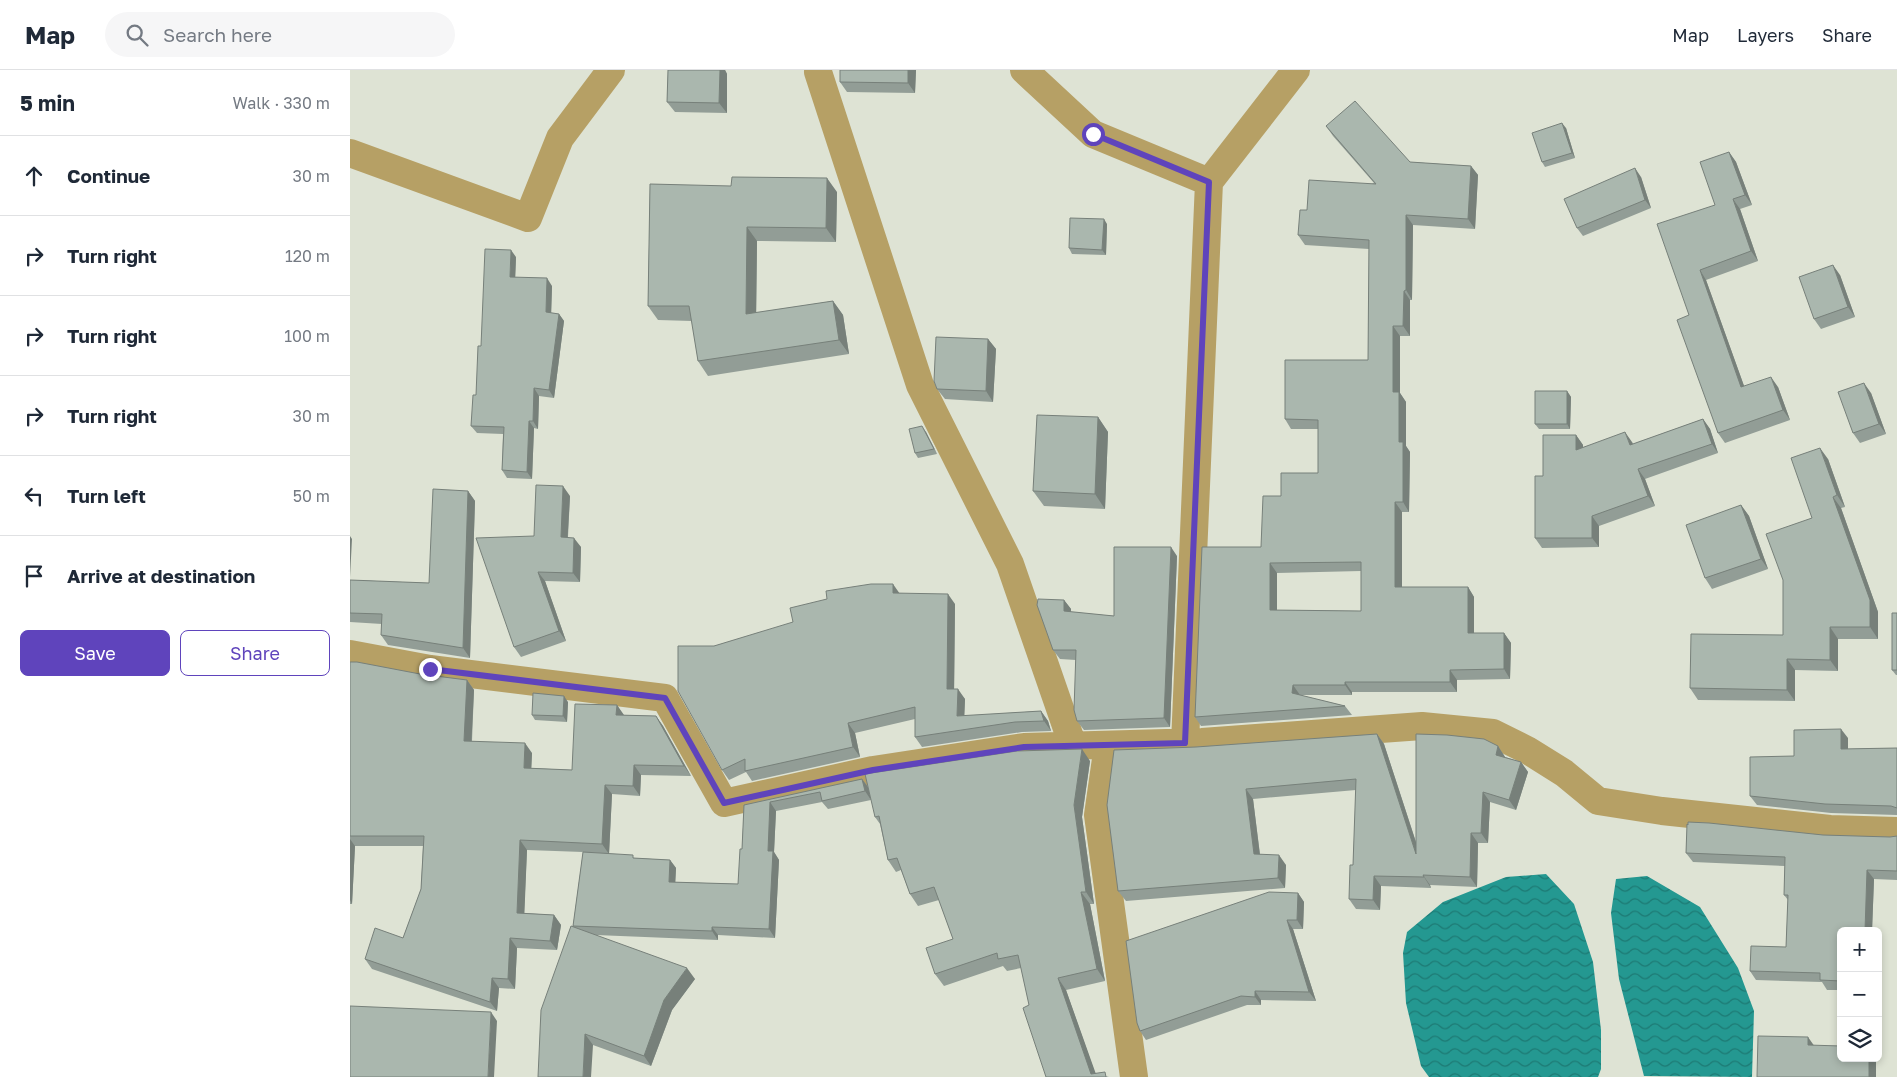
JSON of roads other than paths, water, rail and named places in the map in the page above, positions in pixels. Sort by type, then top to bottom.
[{"type":"street","points":[[350,152],[528,218],[560,138],[611,70]]},
{"type":"street","points":[[816,70],[920,385],[1010,564],[1073,746]]},
{"type":"street","points":[[1024,70],[1093,134],[1209,182]]},
{"type":"street","points":[[1185,743],[1209,182],[1296,70]]},
{"type":"street","points":[[350,654],[430,669],[665,698],[724,803],[873,770],[1024,747],[1185,743],[1422,726],[1493,733],[1564,772],[1598,801],[1662,811],[1830,829],[1897,831]]},
{"type":"street","points":[[1108,745],[1098,814],[1134,1077]]},
{"type":"water","points":[[1546,874],[1574,904],[1593,962],[1601,1030],[1601,1069],[1598,1077],[1429,1077],[1421,1066],[1406,1003],[1403,953],[1407,932],[1443,902],[1506,877]]},
{"type":"water","points":[[1647,876],[1700,907],[1738,968],[1754,1011],[1752,1077],[1644,1076],[1619,979],[1611,913],[1616,879]]}]
